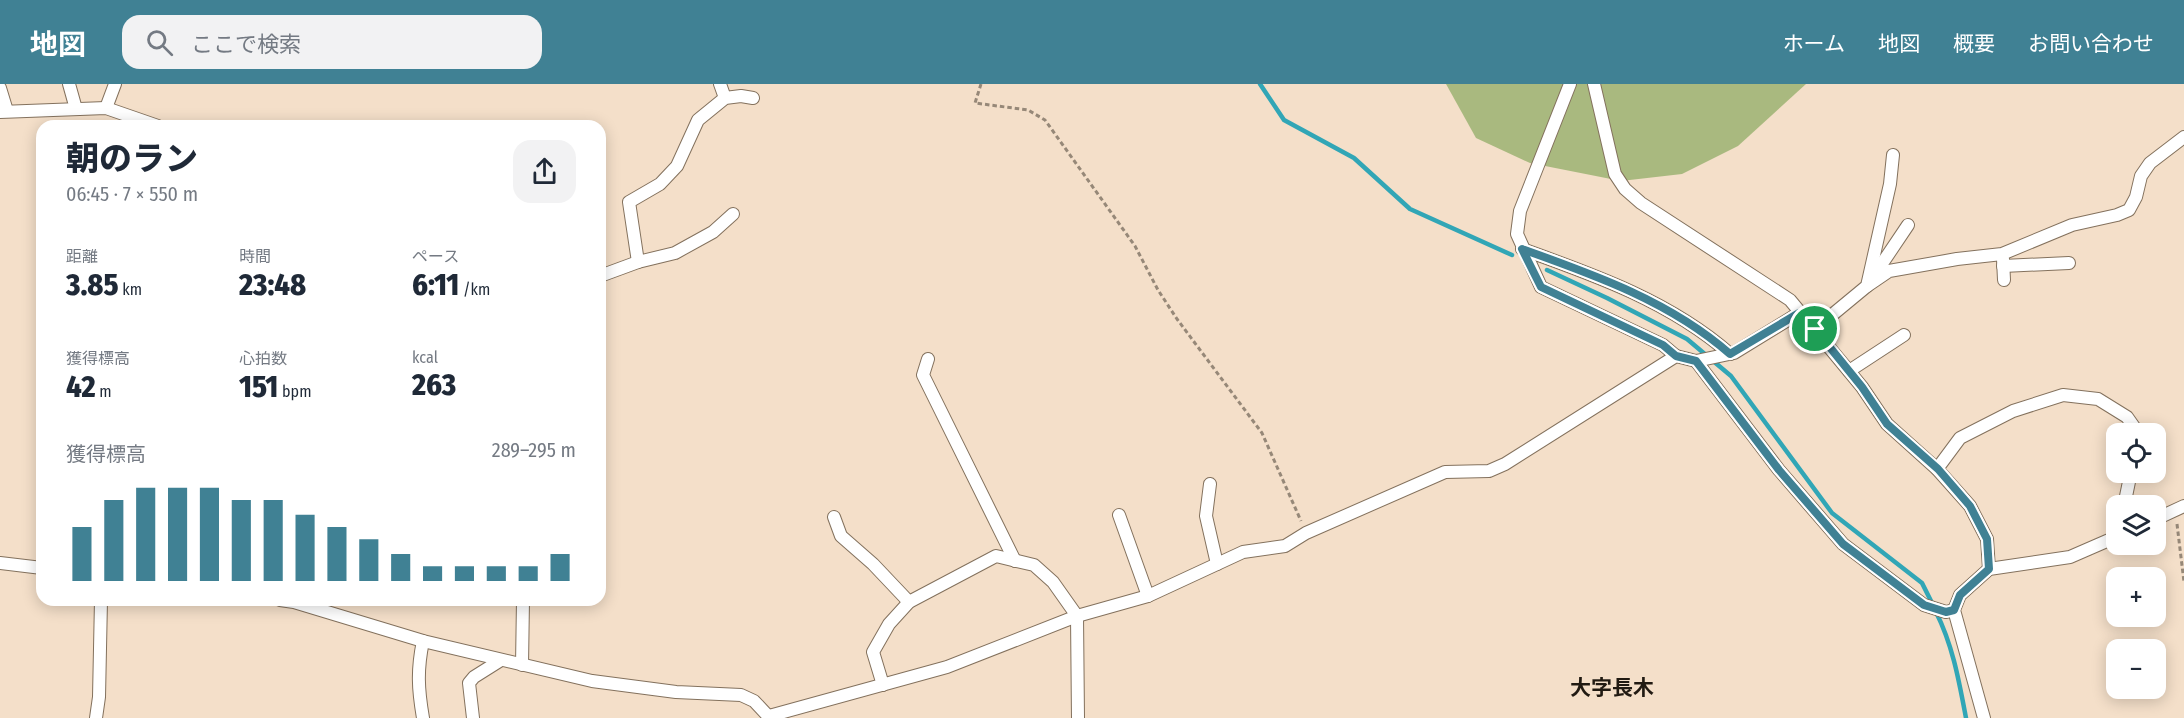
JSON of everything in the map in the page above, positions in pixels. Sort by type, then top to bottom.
[{"type":"street","points":[[69,84],[76,109]]},
{"type":"street","points":[[106,108],[115,84]]},
{"type":"street","points":[[720,84],[724,98]]},
{"type":"street","points":[[1570,84],[1520,211],[1517,234],[1541,287],[1663,345],[1676,356],[1697,360],[1726,355],[1799,313]]},
{"type":"street","points":[[1594,84],[1615,174],[1625,189],[1641,203],[1790,300],[1850,371],[1887,424],[1938,469],[1970,506],[1987,539],[1989,569]]},
{"type":"street","points":[[0,88],[3,112],[106,108],[141,120]]},
{"type":"street","points":[[638,262],[629,202],[660,184],[677,166],[698,120],[724,98],[741,96],[753,98]]},
{"type":"street","points":[[2003,260],[2072,225],[2129,210],[2136,197],[2141,176],[2150,163],[2184,137]]},
{"type":"street","points":[[1867,286],[1890,184],[1893,155]]},
{"type":"street","points":[[606,274],[638,262],[675,253],[713,232],[733,214]]},
{"type":"street","points":[[1867,286],[1908,225]]},
{"type":"street","points":[[1522,249],[1599,276],[1689,322],[1726,355]]},
{"type":"street","points":[[1815,329],[1889,270],[1957,259],[2069,263]]},
{"type":"street","points":[[2003,260],[2004,280]]},
{"type":"street","points":[[1850,371],[1904,335]]},
{"type":"street","points":[[307,606],[423,641],[592,681],[676,692],[741,695],[754,701],[770,717],[947,667],[1077,616],[1148,596],[1243,552],[1285,546],[1306,533],[1445,472],[1489,471],[1505,464],[1676,356]]},
{"type":"street","points":[[928,359],[923,375],[1015,561]]},
{"type":"street","points":[[1697,360],[1779,470],[1843,544],[1924,605],[1950,611]]},
{"type":"street","points":[[1938,469],[1960,438],[2013,411],[2062,395],[2098,399],[2127,417],[2131,423]]},
{"type":"street","points":[[1210,483],[1206,516],[1217,564]]},
{"type":"street","points":[[2166,514],[2180,508]]},
{"type":"street","points":[[1119,515],[1148,596]]},
{"type":"street","points":[[834,516],[841,537],[873,564],[909,602]]},
{"type":"street","points":[[1984,718],[1950,611],[1960,595],[1989,569],[2070,557],[2106,541]]},
{"type":"street","points":[[883,685],[873,652],[889,624],[909,602],[996,556],[1034,565],[1053,582],[1077,616],[1078,718]]},
{"type":"street","points":[[0,563],[36,567]]},
{"type":"street","points":[[96,718],[99,697],[101,606]]},
{"type":"street","points":[[522,665],[523,606]]},
{"type":"street","points":[[423,641],[418,665],[418,690],[423,718]]},
{"type":"street","points":[[473,718],[469,683],[474,677],[501,660]]},
{"type":"path","points":[[981,84],[975,103],[1028,110],[1045,120],[1135,246],[1158,290],[1177,319],[1262,432],[1306,533]]},
{"type":"path","points":[[2180,508],[2184,582]]},
{"type":"green space","points":[[1446,84],[1806,84],[1738,146],[1682,174],[1621,181],[1530,163],[1476,138]]},
{"type":"waterway","points":[[1260,84],[1284,120],[1354,158],[1410,209],[1512,255]]},
{"type":"waterway","points":[[1547,270],[1687,339],[1731,376],[1832,513],[1922,583],[1933,605]]},
{"type":"waterway","points":[[1936,612],[1951,651],[1966,718]]},
{"type":"district","name":"大字長木","points":[[1612,688]]},
{"type":"route","points":[[1522,249],[1599,276],[1689,322],[1715,340],[1730,354],[1799,313],[1815,329],[1862,387],[1887,424],[1938,469],[1970,506],[1987,539],[1989,569],[1960,595],[1954,610],[1946,612],[1924,605],[1843,544],[1779,470],[1696,361],[1676,356],[1663,345],[1541,287],[1522,249]]}]
